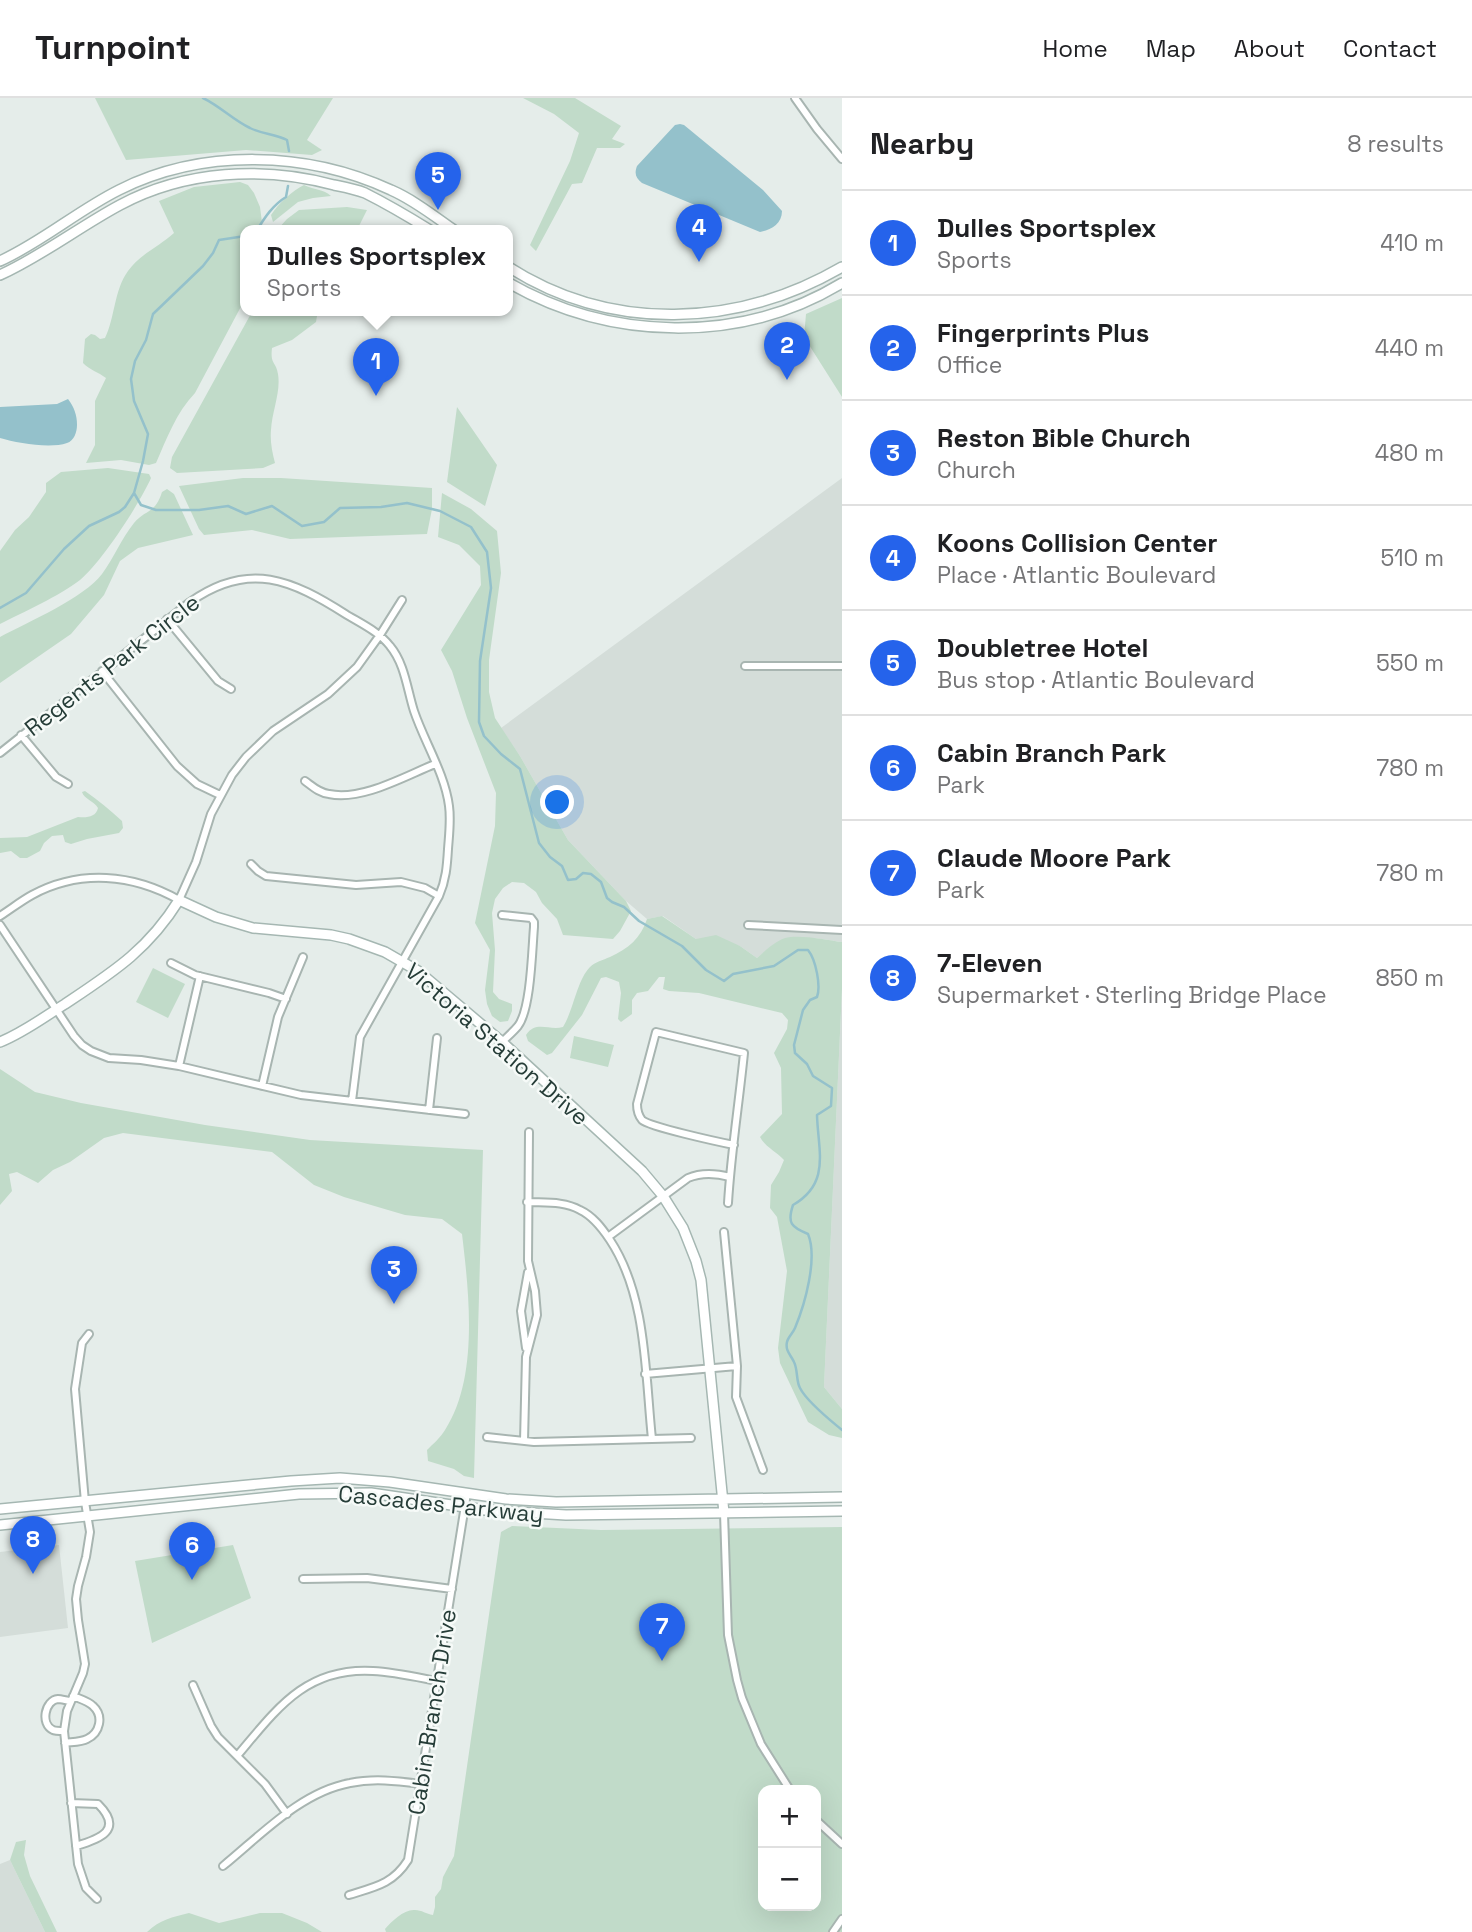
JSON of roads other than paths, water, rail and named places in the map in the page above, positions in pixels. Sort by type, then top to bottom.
[{"type":"main road","points":[[0,261],[100,200],[142,179],[209,163],[257,159],[286,160],[357,177],[393,191],[446,225]]},
{"type":"main road","points":[[0,275],[122,204],[160,188],[199,178],[262,173],[319,181],[362,192],[421,225]]},
{"type":"main road","points":[[513,269],[562,294],[596,305],[664,315],[715,312],[762,302],[800,289],[842,267]]},
{"type":"main road","points":[[513,285],[539,299],[582,315],[627,325],[664,329],[747,321],[793,307],[842,283]]},
{"type":"main road","points":[[0,1042],[56,1010],[129,960],[156,933],[179,900]]},
{"type":"main road","name":"Victoria Station Drive","points":[[179,900],[233,923],[277,931],[340,937],[368,945],[403,961],[434,982],[642,1171],[663,1196],[683,1228],[696,1261],[704,1300],[724,1513]]},
{"type":"main road","name":"Cascades Parkway","points":[[0,1509],[324,1479],[374,1480],[506,1499],[556,1502],[842,1497]]},
{"type":"main road","name":"Cascades Parkway","points":[[0,1525],[334,1492],[371,1493],[465,1507],[566,1515],[842,1511]]},
{"type":"street","points":[[795,98],[842,159]]},
{"type":"street","name":"Regents Park Circle","points":[[0,753],[167,620],[212,588],[238,580],[267,579],[296,585],[380,635]]},
{"type":"street","points":[[179,900],[192,872],[211,814],[232,775],[273,731],[343,681],[362,660],[402,600]]},
{"type":"street","points":[[167,620],[218,681],[231,689]]},
{"type":"street","points":[[352,1101],[359,1037],[439,896],[446,873],[450,817],[446,790],[418,723],[402,665],[391,646],[380,635]]},
{"type":"street","points":[[745,666],[842,666]]},
{"type":"street","points":[[102,671],[177,766],[197,784],[220,795]]},
{"type":"street","points":[[21,735],[56,777],[68,784]]},
{"type":"street","points":[[305,781],[328,794],[357,793],[435,764]]},
{"type":"street","points":[[251,864],[266,876],[356,885],[401,882],[425,888],[439,896]]},
{"type":"street","name":"Victoria Station Drive","points":[[0,916],[46,888],[92,877],[140,882],[179,900]]},
{"type":"street","points":[[502,915],[531,918],[534,922],[526,1004],[517,1027],[502,1042]]},
{"type":"street","points":[[0,925],[82,1045],[99,1055],[179,1066],[301,1095],[465,1114]]},
{"type":"street","points":[[748,925],[842,930]]},
{"type":"street","points":[[262,1086],[278,1017],[303,957]]},
{"type":"street","points":[[171,963],[200,976],[286,999]]},
{"type":"street","points":[[179,1066],[200,976]]},
{"type":"street","points":[[727,1203],[734,1146],[744,1053],[656,1032],[638,1104],[637,1111],[641,1118],[646,1123],[734,1146]]},
{"type":"street","points":[[429,1110],[438,1038]]},
{"type":"street","points":[[524,1441],[526,1357],[521,1311],[528,1273],[529,1132]]},
{"type":"street","points":[[608,1237],[696,1175],[708,1173],[730,1177]]},
{"type":"street","points":[[527,1202],[558,1203],[580,1209],[597,1222],[625,1265],[640,1322],[652,1439]]},
{"type":"street","points":[[724,1232],[739,1406],[763,1470]]},
{"type":"street","points":[[526,1357],[537,1315],[528,1261]]},
{"type":"street","points":[[89,1334],[82,1343],[75,1389],[90,1532],[76,1599],[85,1664],[71,1699],[64,1731],[76,1846],[82,1877],[86,1888],[97,1899]]},
{"type":"street","points":[[645,1374],[737,1366]]},
{"type":"street","points":[[487,1437],[524,1441],[691,1438]]},
{"type":"street","name":"Cabin Branch Drive","points":[[349,1895],[380,1885],[401,1871],[408,1860],[467,1493]]},
{"type":"street","points":[[724,1513],[728,1635],[737,1680],[761,1744],[787,1785]]},
{"type":"street","points":[[303,1579],[367,1578],[452,1589]]},
{"type":"street","points":[[237,1756],[291,1696],[321,1679],[338,1673],[373,1671],[437,1681]]},
{"type":"street","points":[[193,1685],[218,1737],[265,1784],[287,1814]]},
{"type":"street","points":[[64,1731],[52,1730],[46,1723],[49,1703],[71,1699],[93,1706],[98,1712],[100,1724],[95,1733],[85,1741],[65,1743]]},
{"type":"street","points":[[223,1866],[287,1814],[320,1793],[348,1783],[369,1780],[421,1784]]},
{"type":"street","points":[[71,1803],[98,1804],[105,1811],[108,1820],[107,1832],[93,1842],[76,1846]]},
{"type":"street","points":[[821,1825],[842,1844]]},
{"type":"street","points":[[833,1932],[842,1919]]},
{"type":"water","points":[[680,124],[763,190],[782,211],[775,226],[760,232],[642,183],[637,178],[637,166],[675,125]]},
{"type":"water","points":[[68,399],[75,411],[77,425],[75,436],[69,442],[43,445],[0,438],[0,407],[57,404]]},
{"type":"waterway","points":[[203,98],[250,128],[287,140],[289,151]]},
{"type":"waterway","points":[[260,225],[273,208],[286,197],[288,186]]},
{"type":"waterway","points":[[0,608],[26,593],[64,549],[89,526],[125,507],[134,493],[148,434],[134,401],[131,379],[153,314],[203,266],[219,240],[240,237]]},
{"type":"waterway","points":[[134,493],[141,505],[156,510],[199,510],[228,506],[246,514],[272,506],[302,526],[324,522],[340,508],[407,503],[440,511],[471,527],[487,552],[491,588],[480,661],[479,722],[484,736],[520,769],[539,843],[550,857],[562,866],[568,880],[576,879],[583,873],[591,874],[601,882],[607,898],[624,907],[639,921],[682,946],[706,970],[724,981],[733,974],[774,966],[798,950],[808,950],[815,966],[818,992],[817,997],[810,1000],[803,1010],[794,1045],[795,1053],[807,1064],[813,1076],[832,1088],[831,1106],[817,1115],[820,1153],[818,1176],[813,1187],[793,1205],[791,1211],[792,1224],[808,1234],[812,1255],[806,1294],[787,1345],[803,1393],[842,1430]]},
{"type":"place","name":"Doubletree Hotel","points":[[438,210]]},
{"type":"place","name":"Koons Collision Center","points":[[699,262]]},
{"type":"place","name":"Fingerprints Plus","points":[[787,380]]},
{"type":"place","name":"Dulles Sportsplex","points":[[376,396]]},
{"type":"place","name":"Reston Bible Church","points":[[394,1304]]},
{"type":"place","name":"7-Eleven","points":[[33,1574]]},
{"type":"place","name":"Cabin Branch Park","points":[[192,1580]]},
{"type":"place","name":"Claude Moore Park","points":[[662,1661]]}]
